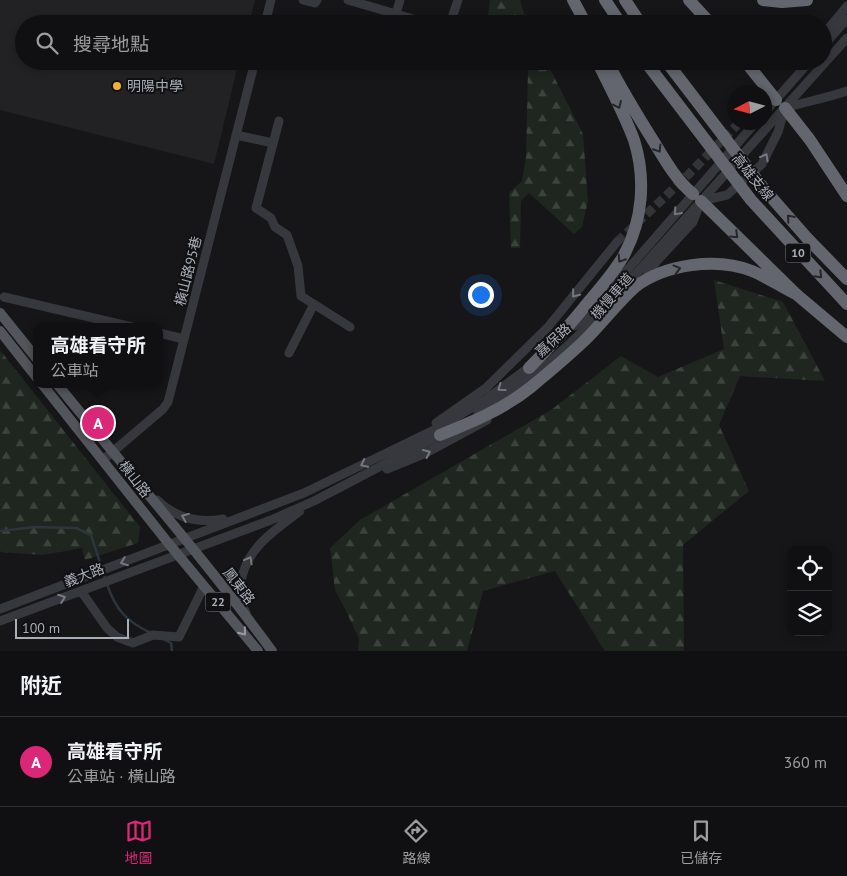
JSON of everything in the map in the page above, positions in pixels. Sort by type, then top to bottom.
[{"type":"highway","points":[[572,0],[578,15]]},
{"type":"highway","points":[[572,0],[581,15]]},
{"type":"highway","points":[[605,0],[615,15]]},
{"type":"highway","points":[[625,0],[635,15]]},
{"type":"highway","points":[[689,0],[703,15]]},
{"type":"highway","points":[[763,0],[782,2],[807,0]]},
{"type":"highway","points":[[529,368],[566,330],[614,270],[633,235],[640,212],[641,183],[634,141],[601,70]]},
{"type":"highway","points":[[612,70],[662,156],[684,186],[796,294],[847,337]]},
{"type":"highway","name":"高雄支線","points":[[652,70],[751,200],[847,304]]},
{"type":"highway","name":"高雄支線","points":[[673,70],[764,189],[807,238],[847,279]]},
{"type":"highway","points":[[753,70],[810,140],[847,196]]},
{"type":"highway","points":[[440,435],[496,411],[529,389],[583,342],[622,299],[643,282],[677,268],[714,263],[730,265],[751,271],[796,294]]},
{"type":"main road","points":[[0,313],[33,354]]},
{"type":"main road","points":[[0,331],[33,373]]},
{"type":"main road","name":"橫山路","points":[[45,388],[169,544]]},
{"type":"main road","name":"橫山路","points":[[60,388],[144,488],[183,539]]},
{"type":"main road","name":"鳳東路","points":[[183,539],[262,636],[272,651]]},
{"type":"main road","name":"鳳東路","points":[[169,544],[258,651]]},
{"type":"street","points":[[267,15],[271,0]]},
{"type":"street","points":[[303,0],[315,3],[317,0]]},
{"type":"street","points":[[348,0],[399,15]]},
{"type":"street","points":[[396,14],[400,0]]},
{"type":"street","points":[[453,15],[458,0]]},
{"type":"street","points":[[832,24],[847,6]]},
{"type":"street","points":[[832,36],[847,19]]},
{"type":"street","name":"嘉保路","points":[[832,53],[847,38]]},
{"type":"street","name":"橫山路95巷","points":[[103,460],[164,409],[168,402],[253,70]]},
{"type":"street","points":[[697,197],[727,195],[762,164],[778,132],[781,104],[798,70]]},
{"type":"street","name":"嘉保路","points":[[772,109],[781,104],[804,70]]},
{"type":"street","name":"嘉保路","points":[[183,539],[304,493],[408,443],[438,428],[485,400],[529,368],[595,307],[781,104],[815,70]]},
{"type":"street","points":[[772,106],[831,96],[847,91]]},
{"type":"street","points":[[279,121],[256,208],[271,218],[275,227],[288,235],[298,266],[301,296],[350,327]]},
{"type":"street","name":"嘉保路","points":[[192,549],[271,520],[314,501],[440,435],[508,394],[549,363],[616,296],[750,130]]},
{"type":"street","points":[[236,135],[273,143]]},
{"type":"street","name":"機慢車道","points":[[349,482],[426,453],[472,429],[526,396],[562,367],[594,338],[625,305],[656,262],[693,222],[697,197]]},
{"type":"street","points":[[408,443],[486,388],[548,327],[617,242]]},
{"type":"street","points":[[4,297],[115,323]]},
{"type":"street","points":[[289,353],[314,304]]},
{"type":"street","points":[[163,334],[184,339]]},
{"type":"street","points":[[144,488],[165,507],[190,520],[213,521],[250,514]]},
{"type":"street","points":[[262,636],[244,610],[241,586],[244,568],[248,559],[273,531],[314,501]]},
{"type":"street","name":"義大路","points":[[0,609],[183,539]]},
{"type":"street","name":"義大路","points":[[0,621],[192,549]]},
{"type":"street","points":[[81,591],[107,628],[116,637],[134,647],[153,635],[179,637],[204,586]]},
{"type":"street","points":[[40,594],[44,605]]},
{"type":"shaded area","name":"明陽中學","points":[[0,0],[255,0],[251,15],[15,15],[15,70],[237,70],[214,164],[0,110]]},
{"type":"green space","points":[[490,0],[520,0],[524,15],[488,15]]},
{"type":"green space","points":[[528,70],[551,70],[583,134],[588,201],[582,227],[574,234],[529,193],[521,201],[520,248],[511,248],[509,193],[522,181],[526,157]]},
{"type":"green space","points":[[714,280],[783,302],[825,381],[740,376],[719,425],[749,491],[683,545],[684,651],[605,651],[555,571],[483,591],[467,651],[358,651],[359,639],[335,590],[330,548],[360,520],[551,410],[621,356],[658,377],[724,349]]},
{"type":"green space","points":[[0,350],[140,527],[138,543],[85,560],[82,548],[43,555],[0,552]]},
{"type":"waterway","points":[[0,531],[35,527],[76,528],[91,535],[105,578]]},
{"type":"waterway","points":[[107,584],[114,601],[123,614],[135,624],[151,633]]},
{"type":"waterway","points":[[163,639],[171,643],[172,651]]},
{"type":"tunnel","points":[[617,242],[684,179],[732,130]]},
{"type":"place","name":"明陽中學","points":[[117,86]]},
{"type":"place","name":"高雄看守所","points":[[98,423]]}]
